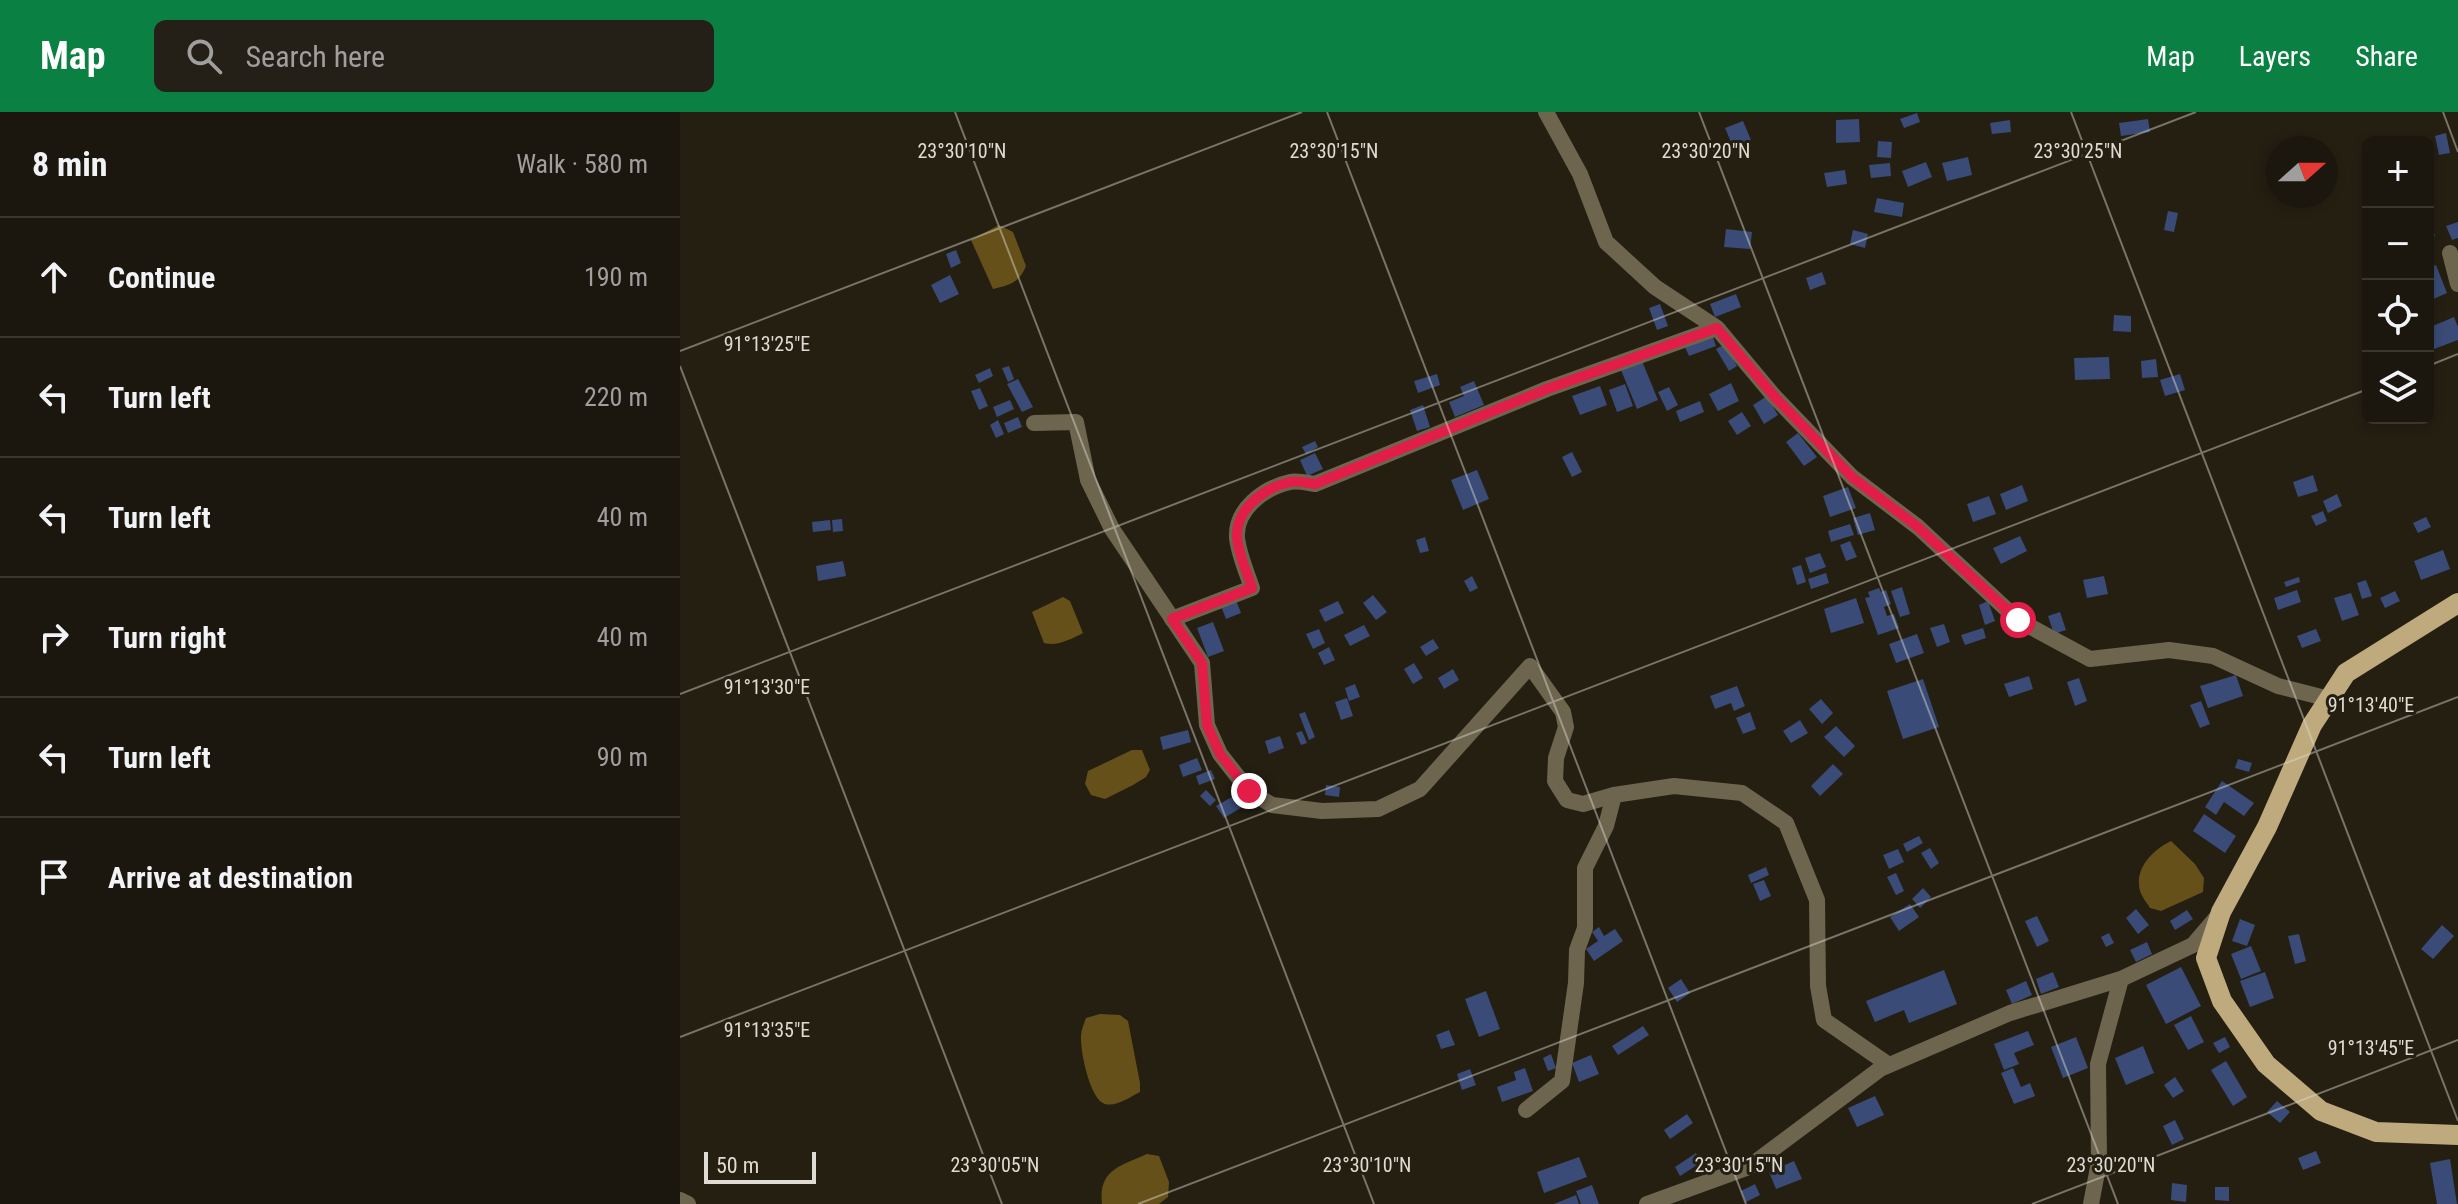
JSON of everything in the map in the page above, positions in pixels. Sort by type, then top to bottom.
[{"type":"main road","points":[[2458,603],[2346,673],[2312,725],[2267,827],[2221,912],[2206,958],[2222,1001],[2266,1064],[2321,1111],[2376,1132],[2458,1135]]},
{"type":"street","points":[[1546,112],[1580,174],[1606,242],[1655,287],[1717,328],[1774,396],[1852,477],[1918,527],[2018,620],[2090,659],[2169,650],[2213,656],[2278,686],[2329,699]]},
{"type":"street","points":[[2450,253],[2458,284]]},
{"type":"street","points":[[1172,619],[1252,588],[1237,539],[1239,518],[1251,503],[1271,489],[1293,481],[1315,484],[1547,389],[1717,328]]},
{"type":"street","points":[[1034,423],[1076,422],[1088,480],[1112,529],[1202,663],[1207,725],[1220,754],[1249,791],[1272,805],[1322,811],[1378,809],[1399,801],[1420,789],[1530,666],[1563,712],[1566,727],[1556,758],[1555,781],[1567,800],[1583,804],[1614,795],[1674,786],[1742,793],[1786,823],[1817,900],[1818,986],[1824,1020],[1889,1065]]},
{"type":"street","points":[[1526,1110],[1562,1081],[1576,983],[1577,950],[1585,928],[1585,868],[1606,826],[1614,795]]},
{"type":"street","points":[[1647,1204],[1749,1167],[1880,1069],[2010,1013],[2121,979],[2193,945],[2221,912]]},
{"type":"street","points":[[2091,1204],[2099,1162],[2098,1064],[2121,979]]},
{"type":"street","points":[[680,1200],[688,1204]]},
{"type":"shaded area","points":[[999,225],[1013,232],[1026,266],[1013,282],[993,289],[971,240]]},
{"type":"shaded area","points":[[1063,597],[1070,601],[1083,633],[1059,643],[1044,643],[1032,612]]},
{"type":"shaded area","points":[[1132,750],[1142,750],[1150,770],[1146,777],[1105,799],[1091,795],[1085,784],[1088,771]]},
{"type":"shaded area","points":[[2171,841],[2195,864],[2204,878],[2203,892],[2161,911],[2150,908],[2143,898],[2140,875],[2146,861]]},
{"type":"shaded area","points":[[1100,1014],[1120,1015],[1128,1021],[1140,1083],[1140,1092],[1114,1104],[1105,1104],[1095,1094],[1082,1052],[1081,1034],[1086,1018]]},
{"type":"shaded area","points":[[1147,1154],[1159,1156],[1169,1182],[1168,1197],[1159,1204],[1102,1204],[1107,1176],[1120,1166]]},
{"type":"building","points":[[1917,113],[1920,122],[1904,128],[1900,119]]},
{"type":"building","points":[[1859,119],[1860,142],[1836,143],[1836,120]]},
{"type":"building","points":[[2148,119],[2150,132],[2121,136],[2119,123]]},
{"type":"building","points":[[2010,120],[2011,132],[1992,134],[1990,123]]},
{"type":"building","points":[[1743,121],[1751,140],[1733,147],[1725,128]]},
{"type":"building","points":[[2446,133],[2450,153],[2439,155],[2435,136]]},
{"type":"building","points":[[1878,141],[1892,142],[1891,158],[1877,157]]},
{"type":"building","points":[[1968,157],[1972,175],[1947,181],[1942,163]]},
{"type":"building","points":[[1926,162],[1932,177],[1908,187],[1902,171]]},
{"type":"building","points":[[1890,163],[1891,176],[1871,178],[1869,165]]},
{"type":"building","points":[[1845,170],[1847,184],[1827,187],[1824,173]]},
{"type":"building","points":[[1877,198],[1904,203],[1902,217],[1874,212]]},
{"type":"building","points":[[2168,211],[2178,213],[2174,232],[2164,230]]},
{"type":"building","points":[[2458,222],[2458,238],[2452,240],[2446,226]]},
{"type":"building","points":[[1726,229],[1752,232],[1750,249],[1724,247]]},
{"type":"building","points":[[1853,230],[1868,234],[1865,248],[1850,244]]},
{"type":"building","points":[[956,250],[961,263],[951,268],[946,254]]},
{"type":"building","points":[[2434,266],[2447,293],[2434,299],[2434,280]]},
{"type":"building","points":[[1822,272],[1826,284],[1810,290],[1806,278]]},
{"type":"building","points":[[950,275],[959,294],[940,303],[931,285]]},
{"type":"building","points":[[1736,294],[1741,307],[1715,317],[1710,304]]},
{"type":"building","points":[[1660,304],[1668,326],[1657,330],[1649,308]]},
{"type":"building","points":[[2114,315],[2131,316],[2131,332],[2113,331]]},
{"type":"building","points":[[2454,317],[2458,340],[2434,349],[2434,325]]},
{"type":"building","points":[[1712,334],[1716,346],[1689,356],[1684,345]]},
{"type":"building","points":[[1725,344],[1737,366],[1729,371],[1716,349]]},
{"type":"building","points":[[2109,357],[2110,379],[2075,380],[2074,358]]},
{"type":"building","points":[[2156,359],[2158,377],[2142,378],[2141,361]]},
{"type":"building","points":[[1642,361],[1658,400],[1637,409],[1621,370]]},
{"type":"building","points":[[1009,366],[1014,379],[1008,382],[1002,368]]},
{"type":"building","points":[[990,368],[993,376],[979,383],[975,375]]},
{"type":"building","points":[[1437,374],[1440,385],[1418,393],[1414,381]]},
{"type":"building","points":[[2180,374],[2185,390],[2165,396],[2160,380]]},
{"type":"building","points":[[1018,379],[1033,407],[1022,412],[1007,384]]},
{"type":"building","points":[[1474,381],[1484,405],[1455,417],[1449,402],[1464,396],[1460,387]]},
{"type":"building","points":[[1731,383],[1739,401],[1718,411],[1709,394]]},
{"type":"building","points":[[1625,384],[1633,406],[1617,412],[1609,390]]},
{"type":"building","points":[[1600,386],[1607,405],[1580,415],[1572,396]]},
{"type":"building","points":[[1669,387],[1678,405],[1667,411],[1658,392]]},
{"type":"building","points":[[980,388],[988,406],[979,410],[971,391]]},
{"type":"building","points":[[1767,396],[1778,415],[1764,424],[1753,405]]},
{"type":"building","points":[[1010,400],[1014,409],[997,417],[993,407]]},
{"type":"building","points":[[1700,401],[1704,412],[1680,422],[1676,411]]},
{"type":"building","points":[[1423,405],[1430,427],[1417,431],[1410,410]]},
{"type":"building","points":[[1742,412],[1751,426],[1737,435],[1728,421]]},
{"type":"building","points":[[1018,417],[1022,427],[1008,433],[1004,423]]},
{"type":"building","points":[[998,420],[1004,434],[996,438],[990,425]]},
{"type":"building","points":[[1798,433],[1817,457],[1804,466],[1786,442]]},
{"type":"building","points":[[1315,441],[1318,447],[1306,454],[1302,447]]},
{"type":"building","points":[[1572,452],[1582,472],[1572,477],[1562,457]]},
{"type":"building","points":[[1315,453],[1323,469],[1307,476],[1300,460]]},
{"type":"building","points":[[1477,470],[1489,499],[1463,510],[1451,480]]},
{"type":"building","points":[[2313,475],[2318,491],[2298,497],[2293,482]]},
{"type":"building","points":[[2022,485],[2028,501],[2006,510],[2000,494]]},
{"type":"building","points":[[1848,487],[1856,508],[1830,517],[1823,496]]},
{"type":"building","points":[[2337,494],[2342,506],[2328,513],[2323,501]]},
{"type":"building","points":[[1989,496],[1996,514],[1973,522],[1967,504]]},
{"type":"building","points":[[2323,511],[2327,521],[2316,526],[2311,516]]},
{"type":"building","points":[[1870,513],[1875,530],[1858,535],[1853,518]]},
{"type":"building","points":[[2426,517],[2431,527],[2418,533],[2413,523]]},
{"type":"building","points":[[842,519],[843,531],[833,532],[832,520]]},
{"type":"building","points":[[830,520],[831,530],[813,532],[812,522]]},
{"type":"building","points":[[1850,524],[1854,535],[1831,542],[1828,531]]},
{"type":"building","points":[[2020,536],[2027,551],[2001,564],[1993,548]]},
{"type":"building","points":[[1425,537],[1429,551],[1420,553],[1416,540]]},
{"type":"building","points":[[1850,541],[1857,557],[1846,561],[1840,545]]},
{"type":"building","points":[[2443,550],[2450,569],[2421,580],[2414,561]]},
{"type":"building","points":[[1820,553],[1826,567],[1810,573],[1805,558]]},
{"type":"building","points":[[843,561],[846,576],[818,581],[816,566]]},
{"type":"building","points":[[1801,565],[1806,582],[1797,585],[1792,568]]},
{"type":"building","points":[[1826,573],[1829,583],[1811,589],[1808,579]]},
{"type":"building","points":[[1472,576],[1478,588],[1470,592],[1464,581]]},
{"type":"building","points":[[2104,576],[2108,594],[2087,598],[2083,580]]},
{"type":"building","points":[[2299,577],[2300,582],[2286,587],[2284,582]]},
{"type":"building","points":[[2366,580],[2372,596],[2362,599],[2357,583]]},
{"type":"building","points":[[1902,587],[1910,614],[1900,617],[1891,591]]},
{"type":"building","points":[[1879,588],[1881,592],[1886,590],[1891,604],[1884,607],[1887,616],[1894,614],[1899,628],[1878,635],[1865,598],[1870,597],[1868,592]]},
{"type":"building","points":[[2297,590],[2301,602],[2278,610],[2274,598]]},
{"type":"building","points":[[2395,591],[2400,601],[2385,608],[2380,598]]},
{"type":"building","points":[[2351,593],[2359,615],[2342,621],[2334,598]]},
{"type":"building","points":[[1373,595],[1387,612],[1376,620],[1363,603]]},
{"type":"building","points":[[1856,598],[1864,623],[1831,633],[1824,609]]},
{"type":"building","points":[[1236,600],[1241,613],[1226,619],[1221,606]]},
{"type":"building","points":[[1338,601],[1344,613],[1325,622],[1319,610]]},
{"type":"building","points":[[1988,601],[1995,621],[1985,625],[1979,605]]},
{"type":"building","points":[[2060,612],[2066,630],[2054,634],[2048,616]]},
{"type":"building","points":[[1213,622],[1224,651],[1208,657],[1197,628]]},
{"type":"building","points":[[1944,624],[1950,642],[1937,647],[1930,628]]},
{"type":"building","points":[[1364,625],[1370,636],[1350,646],[1344,635]]},
{"type":"building","points":[[1983,628],[1986,638],[1965,645],[1961,635]]},
{"type":"building","points":[[1319,629],[1325,643],[1313,649],[1306,634]]},
{"type":"building","points":[[2316,629],[2321,641],[2302,648],[2297,636]]},
{"type":"building","points":[[1917,634],[1924,653],[1896,663],[1889,644]]},
{"type":"building","points":[[1433,639],[1439,648],[1426,656],[1420,647]]},
{"type":"building","points":[[1329,647],[1335,660],[1324,665],[1318,653]]},
{"type":"building","points":[[1414,663],[1423,678],[1413,684],[1404,669]]},
{"type":"building","points":[[1453,669],[1459,680],[1444,689],[1438,678]]},
{"type":"building","points":[[2236,675],[2243,696],[2208,708],[2200,686]]},
{"type":"building","points":[[2029,676],[2033,689],[2009,697],[2004,684]]},
{"type":"building","points":[[2079,678],[2087,701],[2075,706],[2067,682]]},
{"type":"building","points":[[1923,679],[1939,727],[1903,739],[1887,691]]},
{"type":"building","points":[[1355,684],[1360,697],[1349,701],[1345,688]]},
{"type":"building","points":[[1737,686],[1745,706],[1734,711],[1731,703],[1715,709],[1710,696]]},
{"type":"building","points":[[1347,698],[1353,716],[1341,720],[1335,702]]},
{"type":"building","points":[[1821,699],[1833,713],[1822,724],[1809,709]]},
{"type":"building","points":[[2201,701],[2210,724],[2200,728],[2190,705]]},
{"type":"building","points":[[1305,712],[1315,737],[1309,740],[1299,714]]},
{"type":"building","points":[[1750,712],[1756,729],[1743,734],[1736,718]]},
{"type":"building","points":[[1800,720],[1808,733],[1791,743],[1783,731]]},
{"type":"building","points":[[1836,726],[1855,746],[1844,757],[1824,737]]},
{"type":"building","points":[[1188,730],[1191,742],[1163,750],[1160,737]]},
{"type":"building","points":[[1302,731],[1307,743],[1301,745],[1296,733]]},
{"type":"building","points":[[1280,736],[1284,748],[1269,754],[1265,741]]},
{"type":"building","points":[[1197,758],[1202,770],[1183,777],[1179,765]]},
{"type":"building","points":[[2238,759],[2252,763],[2249,772],[2235,768]]},
{"type":"building","points":[[1833,764],[1843,774],[1820,796],[1811,786]]},
{"type":"building","points":[[1211,770],[1215,779],[1199,785],[1196,776]]},
{"type":"building","points":[[2222,781],[2254,803],[2244,816],[2224,802],[2216,815],[2205,807]]},
{"type":"building","points":[[1326,785],[1340,787],[1339,797],[1325,795]]},
{"type":"building","points":[[1206,790],[1216,800],[1210,806],[1200,796]]},
{"type":"building","points":[[1237,794],[1244,806],[1224,818],[1216,806]]},
{"type":"building","points":[[2204,814],[2236,836],[2225,853],[2193,831]]},
{"type":"building","points":[[1919,836],[1923,843],[1907,852],[1903,844]]},
{"type":"building","points":[[1930,848],[1939,863],[1931,869],[1921,853]]},
{"type":"building","points":[[1898,849],[1904,862],[1889,869],[1883,855]]},
{"type":"building","points":[[1766,867],[1769,875],[1751,883],[1748,875]]},
{"type":"building","points":[[1896,873],[1904,891],[1896,895],[1887,877]]},
{"type":"building","points":[[1764,880],[1771,896],[1760,901],[1753,884]]},
{"type":"building","points":[[1923,888],[1931,897],[1920,908],[1912,899]]},
{"type":"building","points":[[1910,904],[1919,917],[1899,931],[1890,917]]},
{"type":"building","points":[[2136,909],[2149,925],[2138,934],[2126,918]]},
{"type":"building","points":[[2187,910],[2193,919],[2175,930],[2170,921]]},
{"type":"building","points":[[2037,916],[2049,941],[2037,947],[2025,921]]},
{"type":"building","points":[[2240,919],[2255,925],[2247,946],[2232,941]]},
{"type":"building","points":[[2442,925],[2454,936],[2433,959],[2421,949]]},
{"type":"building","points":[[1599,927],[1604,936],[1615,929],[1623,941],[1594,961],[1586,949],[1598,941],[1592,932]]},
{"type":"building","points":[[2109,933],[2114,943],[2106,947],[2101,937]]},
{"type":"building","points":[[2299,934],[2306,961],[2295,964],[2288,936]]},
{"type":"building","points":[[2147,942],[2152,954],[2136,962],[2130,950]]},
{"type":"building","points":[[2251,946],[2261,971],[2241,979],[2231,954]]},
{"type":"building","points":[[2181,967],[2201,1006],[2166,1024],[2146,985]]},
{"type":"building","points":[[1944,970],[1957,1004],[1909,1023],[1904,1010],[1875,1022],[1866,1001]]},
{"type":"building","points":[[2053,972],[2059,987],[2041,994],[2036,979]]},
{"type":"building","points":[[2265,972],[2274,998],[2250,1007],[2240,981]]},
{"type":"building","points":[[1681,979],[1690,993],[1677,1002],[1668,988]]},
{"type":"building","points":[[2026,981],[2032,995],[2012,1004],[2006,990]]},
{"type":"building","points":[[1486,991],[1500,1029],[1479,1037],[1465,999]]},
{"type":"building","points":[[2191,1016],[2204,1042],[2188,1050],[2174,1025]]},
{"type":"building","points":[[1643,1026],[1649,1035],[1618,1055],[1612,1046]]},
{"type":"building","points":[[1449,1030],[1455,1045],[1441,1049],[1436,1035]]},
{"type":"building","points":[[2028,1031],[2034,1045],[2014,1053],[2019,1064],[2004,1070],[1994,1044]]},
{"type":"building","points":[[2076,1037],[2088,1068],[2063,1078],[2051,1047]]},
{"type":"building","points":[[2225,1037],[2230,1047],[2219,1053],[2213,1043]]},
{"type":"building","points":[[2143,1046],[2154,1073],[2126,1085],[2115,1058]]},
{"type":"building","points":[[1551,1054],[1556,1068],[1548,1071],[1543,1058]]},
{"type":"building","points":[[1591,1055],[1599,1074],[1579,1082],[1572,1063]]},
{"type":"building","points":[[2226,1061],[2247,1097],[2233,1106],[2211,1070]]},
{"type":"building","points":[[1525,1068],[1533,1091],[1502,1102],[1497,1087],[1516,1080],[1514,1072]]},
{"type":"building","points":[[2013,1068],[2021,1087],[2030,1083],[2035,1096],[2014,1104],[2001,1073]]},
{"type":"building","points":[[1470,1069],[1476,1085],[1462,1090],[1457,1074]]},
{"type":"building","points":[[2175,1077],[2184,1091],[2173,1098],[2164,1085]]},
{"type":"building","points":[[1875,1096],[1884,1115],[1857,1127],[1848,1108]]},
{"type":"building","points":[[2277,1101],[2290,1112],[2280,1123],[2267,1112]]},
{"type":"building","points":[[1687,1114],[1693,1123],[1670,1139],[1664,1130]]},
{"type":"building","points":[[2175,1120],[2184,1139],[2172,1145],[2163,1126]]},
{"type":"building","points":[[2316,1151],[2321,1163],[2303,1170],[2298,1158]]},
{"type":"building","points":[[1696,1153],[1702,1162],[1680,1176],[1675,1167]]},
{"type":"building","points":[[1579,1157],[1587,1177],[1544,1193],[1537,1172]]},
{"type":"building","points":[[2450,1159],[2457,1204],[2437,1204],[2430,1163]]},
{"type":"building","points":[[1794,1161],[1802,1179],[1776,1189],[1769,1172]]},
{"type":"building","points":[[2172,1183],[2187,1185],[2186,1202],[2171,1200]]},
{"type":"building","points":[[1755,1184],[1760,1195],[1746,1202],[1741,1191]]},
{"type":"building","points":[[1592,1185],[1599,1204],[1581,1204],[1576,1191]]},
{"type":"building","points":[[2215,1187],[2229,1187],[2229,1201],[2215,1200]]},
{"type":"building","points":[[1576,1195],[1579,1204],[1554,1204]]},
{"type":"route","points":[[1249,791],[1220,754],[1207,725],[1202,663],[1172,619],[1252,588],[1237,539],[1239,518],[1251,503],[1271,489],[1293,481],[1315,484],[1547,389],[1717,328],[1774,396],[1852,477],[1918,527],[2018,620]]}]
